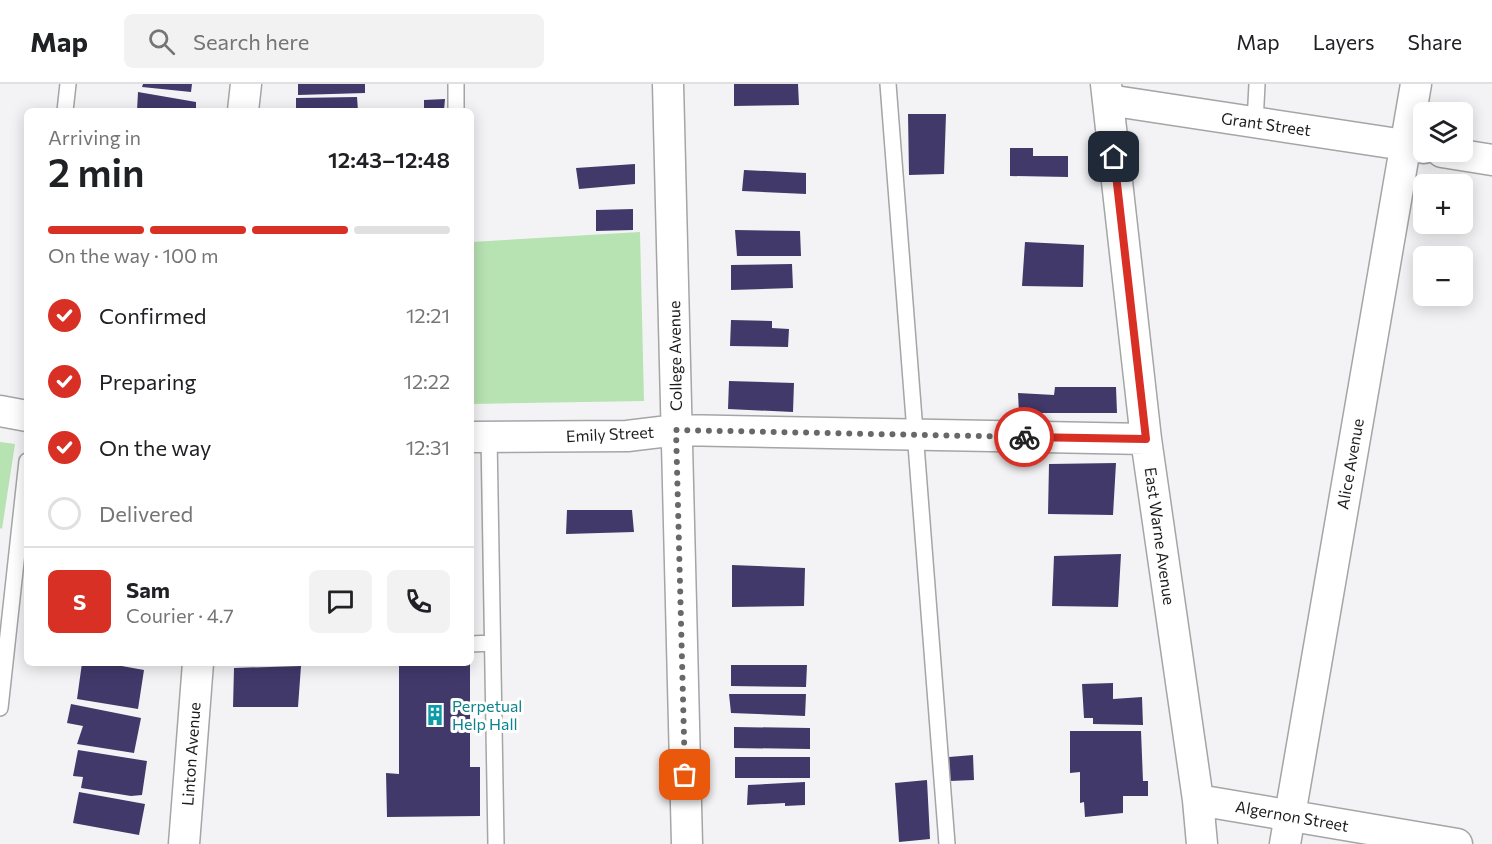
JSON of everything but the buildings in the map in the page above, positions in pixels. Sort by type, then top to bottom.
[{"type":"street","points":[[243,108],[246,84]]},
{"type":"street","name":"College Avenue","points":[[668,84],[687,844]]},
{"type":"street","name":"Alice Avenue","points":[[1416,84],[1416,102]]},
{"type":"street","name":"Grant Street","points":[[1107,92],[1255,123],[1413,147]]},
{"type":"street","name":"East Warne Avenue","points":[[1107,92],[1146,439],[1198,800],[1202,844]]},
{"type":"street","points":[[1473,157],[1492,160]]},
{"type":"street","name":"Alice Avenue","points":[[1287,830],[1413,158]]},
{"type":"street","points":[[0,411],[24,415]]},
{"type":"street","name":"Emily Street","points":[[480,437],[627,436],[676,430],[1146,439]]},
{"type":"street","name":"Linton Avenue","points":[[184,844],[198,666]]},
{"type":"street","name":"Algernon Street","points":[[1198,800],[1287,830],[1457,844]]},
{"type":"lane","points":[[65,108],[68,84]]},
{"type":"lane","points":[[456,84],[456,108]]},
{"type":"lane","points":[[888,84],[947,844]]},
{"type":"lane","points":[[1255,123],[1257,84]]},
{"type":"lane","points":[[480,437],[492,643],[496,844]]},
{"type":"lane","points":[[0,708],[24,488]]},
{"type":"lane","points":[[474,644],[492,643]]},
{"type":"green space","points":[[640,232],[644,401],[474,404],[474,242]]},
{"type":"green space","points":[[0,442],[15,444],[2,529],[0,528]]},
{"type":"way so far","points":[[685,775],[676,430],[1024,437]]},
{"type":"place","name":"Perpetual Help Hall","points":[[435,715]]},
{"type":"route","points":[[1024,437],[1146,439],[1114,157]]}]
